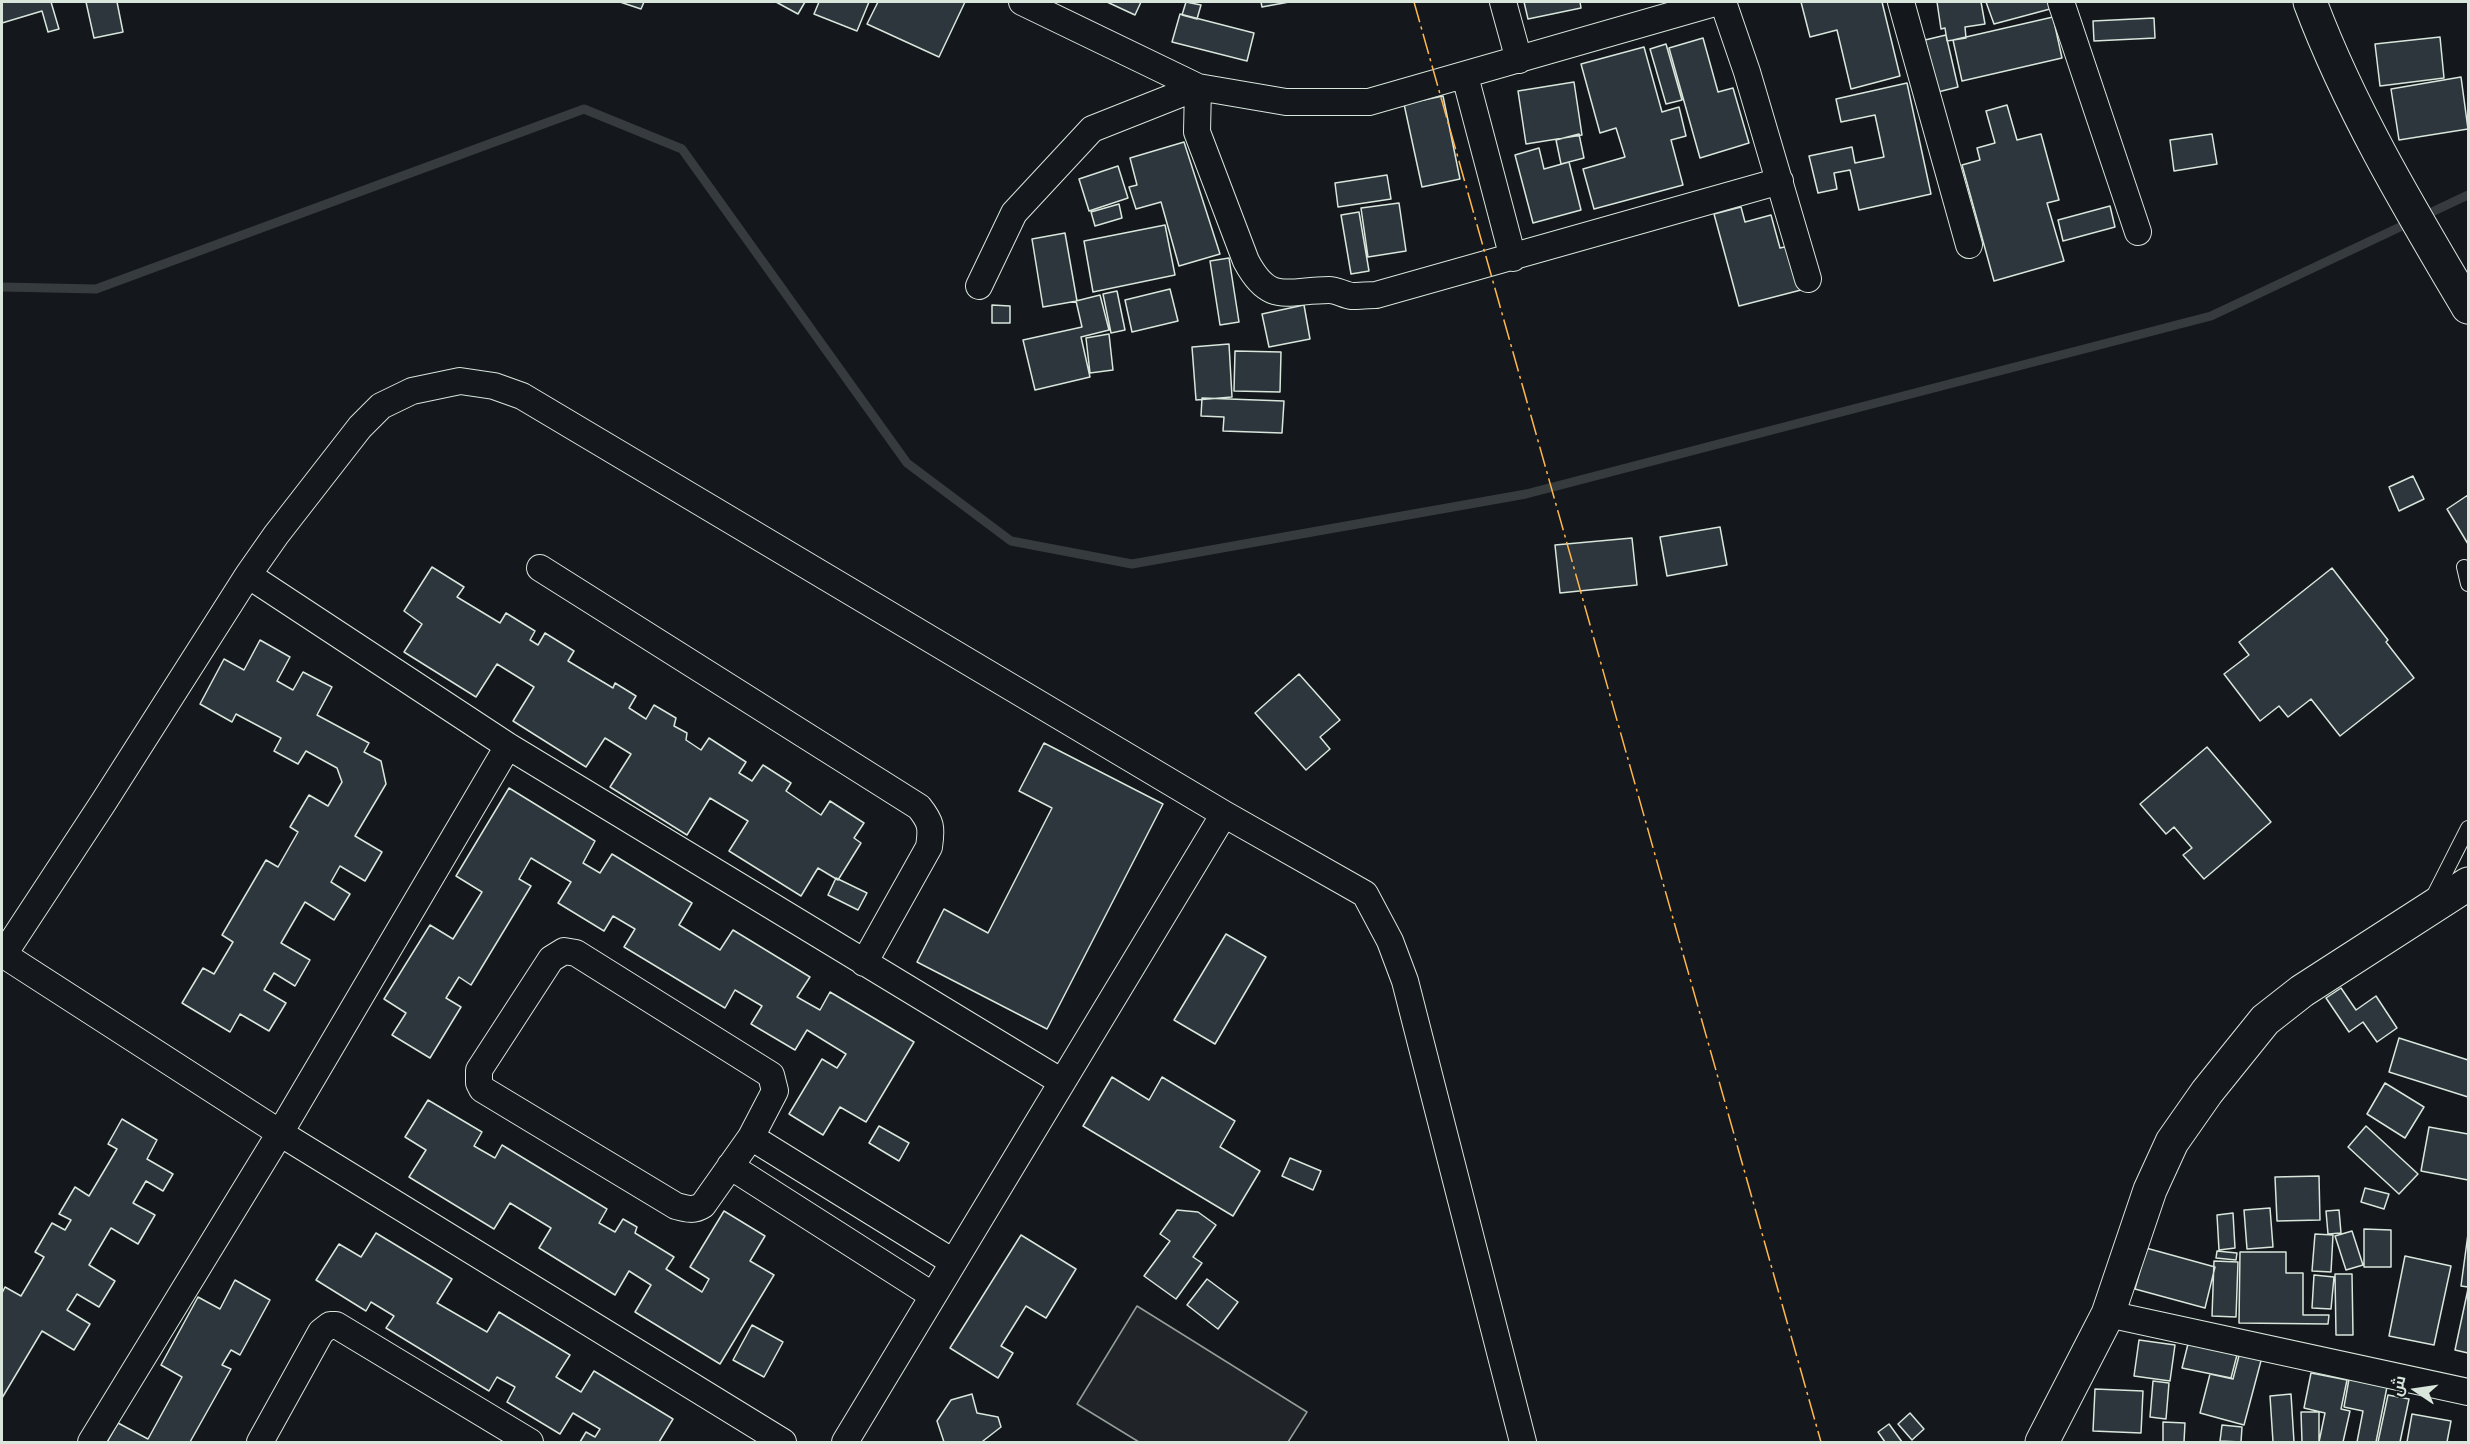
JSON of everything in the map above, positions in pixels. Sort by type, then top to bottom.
[{"type":"street","points":[[1022,2],[1198,87],[1286,102],[1369,102],[1718,2]]},
{"type":"street","points":[[1503,2],[1519,60]]},
{"type":"street","points":[[1723,2],[1747,72],[1808,279]]},
{"type":"street","points":[[1901,2],[1969,245]]},
{"type":"street","points":[[2061,2],[2138,232]]},
{"type":"street","points":[[2310,2],[2349,91],[2383,159],[2469,307]]},
{"type":"street","points":[[1465,76],[1513,258]]},
{"type":"street","points":[[1198,87],[1197,132],[1246,261],[1256,280],[1269,290],[1288,293],[1332,290],[1351,296],[1376,295],[1779,181]]},
{"type":"street","points":[[979,286],[1014,213],[1092,129],[1198,87]]},
{"type":"street","points":[[783,1443],[280,1133],[3,956],[276,535],[360,427],[381,406],[412,391],[460,381],[494,386],[522,396],[1224,814],[1365,894],[1390,941],[1405,981],[1523,1443]]},
{"type":"street","points":[[540,568],[919,807],[929,820],[931,833],[929,847],[864,963]]},
{"type":"street","points":[[248,575],[508,746],[1062,1082]]},
{"type":"street","points":[[91,1443],[280,1133],[508,746]]},
{"type":"street","points":[[845,1443],[932,1295],[1224,814]]},
{"type":"street","points":[[2042,1443],[2108,1314],[2150,1190],[2172,1142],[2242,1046],[2265,1020],[2302,991],[2469,884]]},
{"type":"street","points":[[564,951],[576,953],[771,1075],[775,1091],[751,1137],[730,1166],[703,1204],[697,1208],[688,1209],[676,1206],[482,1089],[479,1083],[479,1070],[551,959],[564,951]]},
{"type":"street","points":[[751,1137],[952,1262]]},
{"type":"street","points":[[730,1166],[932,1295]]},
{"type":"street","points":[[2108,1314],[2469,1392]]},
{"type":"street","points":[[260,1443],[321,1332],[330,1325],[336,1325],[530,1443]]},
{"type":"lane","points":[[2464,567],[2469,584]]},
{"type":"lane","points":[[2425,912],[2469,828]]},
{"type":"shaded area","points":[[1137,1306],[1307,1412],[1288,1442],[1139,1442],[1077,1404]]},
{"type":"building","points":[[2,2],[51,2],[59,29],[48,32],[42,11],[2,23]]},
{"type":"building","points":[[86,2],[117,2],[123,32],[94,38]]},
{"type":"building","points":[[620,2],[644,2],[641,9]]},
{"type":"building","points":[[776,2],[805,2],[798,14]]},
{"type":"building","points":[[819,2],[869,2],[857,31],[814,14]]},
{"type":"building","points":[[878,2],[965,2],[939,57],[867,24]]},
{"type":"building","points":[[1107,2],[1141,2],[1135,15]]},
{"type":"building","points":[[1186,2],[1201,5],[1197,19],[1182,15]]},
{"type":"building","points":[[1261,2],[1289,2],[1262,7]]},
{"type":"building","points":[[1524,2],[1580,2],[1581,8],[1528,19]]},
{"type":"building","points":[[1801,2],[1882,2],[1900,76],[1851,89],[1837,30],[1810,37]]},
{"type":"building","points":[[1937,2],[1981,2],[1985,24],[1965,27],[1966,38],[1947,41],[1945,28],[1941,29]]},
{"type":"building","points":[[1986,2],[2048,2],[2050,9],[1994,24]]},
{"type":"building","points":[[1180,14],[1254,33],[1247,61],[1172,42]]},
{"type":"building","points":[[2053,17],[2062,58],[1962,81],[1953,40]]},
{"type":"building","points":[[2154,18],[2155,38],[2094,41],[2093,21]]},
{"type":"building","points":[[1946,35],[1958,87],[1938,92],[1925,40]]},
{"type":"building","points":[[2440,37],[2444,78],[2380,86],[2375,44]]},
{"type":"building","points":[[1703,38],[1718,92],[1733,88],[1749,143],[1700,158],[1669,48]]},
{"type":"building","points":[[1666,44],[1682,100],[1666,104],[1650,49]]},
{"type":"building","points":[[1644,47],[1662,112],[1679,107],[1686,136],[1671,140],[1683,185],[1594,209],[1583,169],[1625,157],[1616,128],[1600,133],[1581,64]]},
{"type":"building","points":[[2461,77],[2468,129],[2399,140],[2391,89]]},
{"type":"building","points":[[1574,82],[1582,135],[1526,144],[1518,91]]},
{"type":"building","points":[[1907,83],[1931,194],[1859,210],[1850,170],[1834,173],[1837,189],[1818,193],[1809,156],[1852,147],[1855,163],[1884,157],[1875,115],[1841,122],[1836,99]]},
{"type":"building","points":[[1443,96],[1460,179],[1422,187],[1404,104]]},
{"type":"building","points":[[2007,105],[2017,140],[2041,134],[2059,200],[2047,203],[2064,261],[1994,281],[1962,165],[1980,160],[1977,148],[1995,143],[1986,111]]},
{"type":"building","points":[[1579,134],[1584,158],[1561,164],[1556,140]]},
{"type":"building","points":[[2212,134],[2217,164],[2174,171],[2170,140]]},
{"type":"building","points":[[1184,142],[1220,254],[1179,266],[1161,202],[1136,209],[1129,187],[1137,185],[1130,158]]},
{"type":"building","points":[[1539,148],[1544,169],[1569,162],[1581,210],[1533,223],[1515,155]]},
{"type":"building","points":[[1118,166],[1128,198],[1089,211],[1079,179]]},
{"type":"building","points":[[1387,175],[1391,199],[1338,207],[1335,183]]},
{"type":"building","points":[[1399,203],[1406,251],[1368,257],[1361,208]]},
{"type":"building","points":[[1119,204],[1122,218],[1095,226],[1091,212]]},
{"type":"building","points":[[2110,206],[2115,227],[2063,241],[2058,220]]},
{"type":"building","points":[[1741,207],[1745,222],[1771,215],[1780,248],[1789,246],[1801,290],[1739,306],[1714,214]]},
{"type":"building","points":[[1359,212],[1369,271],[1351,274],[1341,215]]},
{"type":"building","points":[[1165,225],[1175,275],[1093,292],[1084,241]]},
{"type":"building","points":[[1065,233],[1077,301],[1043,307],[1032,239]]},
{"type":"building","points":[[1229,258],[1239,322],[1220,325],[1210,261]]},
{"type":"building","points":[[1170,289],[1178,321],[1132,332],[1125,300]]},
{"type":"building","points":[[1117,291],[1125,330],[1111,333],[1103,294]]},
{"type":"building","points":[[1100,295],[1109,330],[1081,337],[1090,377],[1035,390],[1023,340],[1082,327],[1076,301]]},
{"type":"building","points":[[992,305],[1010,306],[1010,323],[992,323]]},
{"type":"building","points":[[1304,305],[1310,339],[1269,347],[1262,314]]},
{"type":"building","points":[[1109,334],[1113,370],[1090,373],[1086,338]]},
{"type":"building","points":[[1229,344],[1232,397],[1196,400],[1192,347]]},
{"type":"building","points":[[1235,351],[1281,352],[1280,392],[1234,391]]},
{"type":"building","points":[[1202,398],[1284,401],[1282,433],[1223,431],[1224,417],[1201,416]]},
{"type":"building","points":[[2413,476],[2424,499],[2399,511],[2389,487]]},
{"type":"building","points":[[2468,495],[2468,544],[2447,509]]},
{"type":"building","points":[[1720,527],[1727,565],[1667,576],[1660,537]]},
{"type":"building","points":[[1632,538],[1637,585],[1560,593],[1555,545]]},
{"type":"building","points":[[432,567],[464,587],[457,597],[500,623],[506,613],[535,631],[530,640],[538,645],[545,633],[574,651],[568,661],[613,688],[615,683],[636,696],[629,708],[646,719],[654,705],[676,718],[674,726],[687,733],[686,740],[701,750],[709,738],[746,762],[739,773],[752,781],[763,765],[791,783],[786,791],[821,815],[830,801],[864,823],[854,838],[861,843],[838,880],[818,868],[801,896],[729,851],[748,821],[710,798],[687,835],[610,787],[631,754],[605,738],[586,767],[513,721],[534,687],[497,664],[476,697],[404,652],[422,624],[404,611]]},
{"type":"building","points":[[2332,568],[2388,640],[2386,642],[2414,678],[2340,736],[2311,699],[2288,717],[2279,706],[2260,721],[2224,674],[2249,655],[2239,642]]},
{"type":"building","points":[[260,640],[290,657],[277,681],[293,690],[303,672],[332,687],[317,715],[369,743],[364,752],[381,761],[386,784],[355,836],[382,852],[365,881],[340,866],[331,882],[350,894],[334,920],[305,902],[281,943],[310,960],[295,986],[274,973],[264,990],[286,1003],[269,1031],[240,1014],[230,1032],[182,1003],[203,968],[214,974],[233,942],[222,935],[266,860],[278,867],[298,832],[290,827],[309,795],[328,806],[342,782],[337,768],[306,751],[298,764],[274,751],[281,738],[236,714],[232,722],[200,704],[224,659],[244,670]]},
{"type":"building","points":[[1299,674],[1340,720],[1320,737],[1330,749],[1306,770],[1255,713]]},
{"type":"building","points":[[1044,743],[1163,804],[1047,1029],[917,962],[944,909],[988,933],[1052,808],[1019,791]]},
{"type":"building","points":[[2207,747],[2271,822],[2204,879],[2183,855],[2192,848],[2174,827],[2166,834],[2140,804]]},
{"type":"building","points":[[509,788],[595,841],[583,863],[600,873],[612,854],[692,903],[679,925],[720,950],[733,930],[810,977],[797,997],[820,1010],[830,992],[914,1042],[866,1122],[840,1107],[823,1135],[789,1114],[822,1059],[837,1068],[846,1054],[807,1030],[795,1050],[751,1024],[762,1006],[735,990],[725,1008],[624,947],[635,929],[613,916],[604,931],[558,903],[571,882],[531,858],[519,879],[531,886],[471,985],[459,977],[446,998],[461,1007],[430,1058],[392,1035],[406,1013],[384,999],[430,925],[453,939],[482,892],[456,876]]},
{"type":"building","points":[[836,878],[867,893],[858,910],[828,895]]},
{"type":"building","points":[[1226,934],[1266,957],[1215,1044],[1174,1020]]},
{"type":"building","points":[[2341,988],[2356,1010],[2376,996],[2397,1028],[2377,1042],[2363,1022],[2349,1032],[2326,998]]},
{"type":"building","points":[[2399,1038],[2468,1060],[2468,1097],[2389,1072]]},
{"type":"building","points":[[1112,1077],[1149,1100],[1162,1077],[1235,1121],[1220,1147],[1260,1171],[1233,1216],[1083,1126]]},
{"type":"building","points":[[2385,1083],[2424,1107],[2405,1138],[2367,1114]]},
{"type":"building","points":[[428,1100],[482,1132],[474,1146],[495,1158],[502,1145],[607,1209],[599,1223],[615,1232],[623,1219],[637,1227],[635,1233],[674,1257],[666,1269],[702,1292],[709,1279],[690,1267],[724,1211],[765,1236],[750,1261],[774,1275],[720,1364],[635,1312],[651,1285],[629,1271],[615,1295],[539,1248],[551,1228],[510,1203],[494,1229],[409,1177],[426,1150],[405,1137]]},
{"type":"building","points":[[122,1119],[157,1140],[147,1159],[173,1174],[163,1191],[146,1181],[133,1203],[155,1215],[138,1244],[111,1228],[89,1265],[115,1281],[99,1307],[77,1294],[67,1310],[90,1324],[74,1350],[42,1331],[2,1398],[2,1293],[5,1287],[21,1296],[44,1257],[35,1252],[52,1223],[65,1230],[71,1220],[59,1214],[75,1187],[89,1196],[117,1149],[108,1144]]},
{"type":"building","points":[[879,1126],[909,1143],[899,1161],[869,1143]]},
{"type":"building","points":[[2366,1126],[2418,1174],[2399,1194],[2348,1147]]},
{"type":"building","points":[[2429,1127],[2468,1134],[2468,1180],[2421,1171]]},
{"type":"building","points":[[1290,1158],[1321,1171],[1313,1190],[1282,1176]]},
{"type":"building","points":[[2319,1176],[2320,1220],[2277,1221],[2275,1177]]},
{"type":"building","points":[[2365,1188],[2389,1194],[2384,1209],[2361,1202]]},
{"type":"building","points":[[2270,1208],[2273,1247],[2247,1249],[2244,1210]]},
{"type":"building","points":[[1177,1210],[1198,1212],[1216,1225],[1193,1257],[1202,1263],[1176,1299],[1144,1276],[1170,1241],[1160,1234]]},
{"type":"building","points":[[2339,1210],[2341,1233],[2328,1234],[2326,1211]]},
{"type":"building","points":[[2233,1213],[2235,1248],[2219,1250],[2217,1215]]},
{"type":"building","points":[[2364,1229],[2391,1230],[2391,1267],[2364,1267]]},
{"type":"building","points":[[2352,1231],[2363,1265],[2346,1270],[2335,1236]]},
{"type":"building","points":[[376,1233],[452,1279],[437,1303],[487,1332],[499,1312],[570,1355],[556,1377],[581,1392],[594,1371],[673,1419],[659,1442],[580,1442],[586,1432],[595,1437],[600,1429],[573,1413],[560,1434],[507,1402],[515,1387],[497,1377],[489,1391],[386,1328],[394,1316],[371,1302],[366,1311],[316,1280],[339,1244],[361,1257]]},
{"type":"building","points":[[2315,1234],[2333,1235],[2331,1272],[2312,1271]]},
{"type":"building","points":[[2468,1234],[2468,1287],[2461,1286]]},
{"type":"building","points":[[1021,1235],[1076,1269],[1046,1318],[1026,1306],[1001,1346],[1013,1353],[998,1378],[950,1348]]},
{"type":"building","points":[[2146,1248],[2215,1267],[2205,1308],[2135,1289]]},
{"type":"building","points":[[2217,1251],[2237,1253],[2236,1260],[2216,1258]]},
{"type":"building","points":[[2240,1252],[2286,1252],[2286,1273],[2303,1273],[2303,1315],[2329,1315],[2328,1324],[2239,1323]]},
{"type":"building","points":[[2405,1256],[2451,1266],[2434,1345],[2389,1336]]},
{"type":"building","points":[[2214,1261],[2238,1262],[2236,1317],[2212,1316]]},
{"type":"building","points":[[2335,1274],[2352,1274],[2353,1335],[2336,1335]]},
{"type":"building","points":[[2314,1275],[2334,1277],[2331,1309],[2312,1308]]},
{"type":"building","points":[[1207,1279],[1238,1302],[1218,1329],[1187,1305]]},
{"type":"building","points":[[235,1280],[270,1300],[240,1355],[231,1350],[222,1365],[231,1369],[190,1442],[107,1442],[118,1423],[148,1439],[182,1377],[161,1365],[198,1297],[220,1309]]},
{"type":"building","points":[[2468,1289],[2468,1353],[2455,1350]]},
{"type":"building","points":[[752,1325],[783,1342],[764,1377],[733,1360]]},
{"type":"building","points":[[2139,1340],[2175,1345],[2170,1381],[2134,1376]]},
{"type":"building","points":[[2188,1344],[2237,1355],[2231,1378],[2182,1368]]},
{"type":"building","points":[[2240,1352],[2262,1357],[2244,1425],[2200,1413],[2210,1374],[2233,1379]]},
{"type":"building","points":[[2311,1373],[2347,1380],[2341,1409],[2350,1411],[2343,1442],[2319,1442],[2325,1413],[2304,1408]]},
{"type":"building","points":[[2349,1379],[2387,1387],[2376,1442],[2357,1442],[2363,1411],[2344,1407]]},
{"type":"building","points":[[2153,1381],[2169,1383],[2166,1419],[2150,1417]]},
{"type":"building","points":[[2095,1389],[2143,1391],[2141,1433],[2093,1431]]},
{"type":"building","points":[[972,1394],[977,1413],[998,1417],[1001,1427],[984,1442],[944,1442],[937,1421],[951,1400]]},
{"type":"building","points":[[2291,1394],[2294,1442],[2273,1442],[2270,1396]]},
{"type":"building","points":[[2388,1395],[2409,1399],[2400,1442],[2378,1442]]},
{"type":"building","points":[[2301,1412],[2319,1412],[2319,1442],[2302,1442]]},
{"type":"building","points":[[1910,1413],[1924,1429],[1912,1440],[1898,1424]]},
{"type":"building","points":[[2412,1414],[2451,1421],[2447,1442],[2407,1442]]},
{"type":"building","points":[[2163,1422],[2185,1423],[2184,1442],[2163,1442]]},
{"type":"building","points":[[1889,1424],[1902,1442],[1885,1442],[1878,1432]]},
{"type":"building","points":[[2222,1425],[2242,1427],[2241,1442],[2220,1441]]},
{"type":"waterway","points":[[2,287],[96,289],[584,109],[682,149],[907,463],[1011,541],[1132,564],[1526,494],[2211,316],[2468,195]]},
{"type":"power","points":[[1414,2],[1821,1442]]}]
